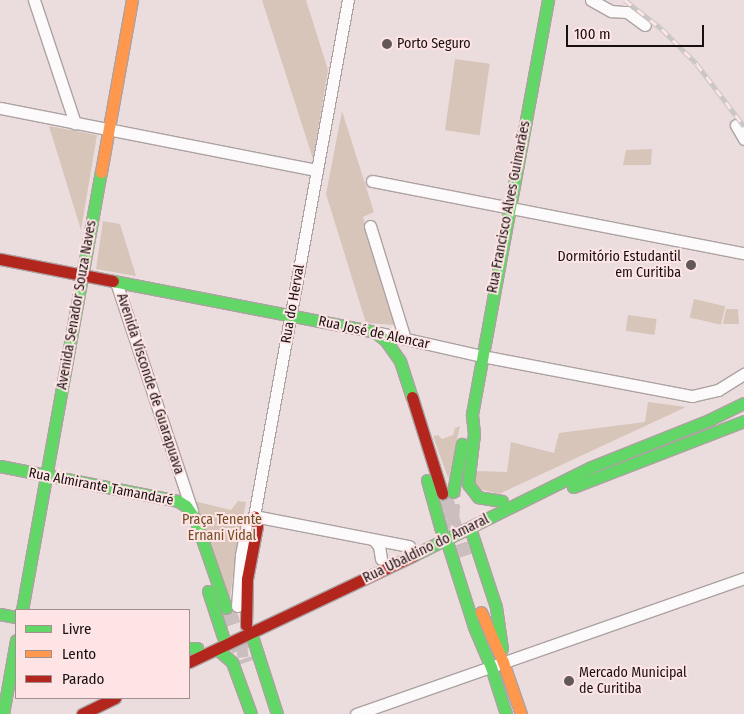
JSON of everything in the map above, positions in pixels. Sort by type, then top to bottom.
[{"type":"main road","name":"Avenida Senador Souza Naves","points":[[22,609],[132,0]]},
{"type":"main road","name":"Rua Francisco Alves Guimarães","points":[[386,342],[401,365],[448,493],[466,426],[472,414],[480,375],[477,355],[510,207],[548,0]]},
{"type":"main road","name":"Rua José de Alencar","points":[[0,259],[375,332]]},
{"type":"main road","points":[[375,332],[386,342],[444,534],[474,627],[491,667],[506,714]]},
{"type":"main road","points":[[662,432],[744,391]]},
{"type":"main road","points":[[662,432],[715,417],[744,402]]},
{"type":"main road","name":"Rua Francisco Alves Guimarães","points":[[472,414],[474,434],[468,484],[478,498],[502,501]]},
{"type":"main road","points":[[526,501],[552,495],[589,482],[744,421]]},
{"type":"main road","name":"Rua Ubaldino do Amaral","points":[[193,648],[248,629],[444,534],[502,501],[602,451],[662,432]]},
{"type":"main road","name":"Rua Ubaldino do Amaral","points":[[190,662],[218,649],[248,629],[381,559],[409,546],[444,534],[470,528],[662,432]]},
{"type":"main road","name":"Rua Almirante Tamandaré","points":[[0,466],[174,501],[186,506],[195,519]]},
{"type":"main road","points":[[174,501],[180,508],[222,637]]},
{"type":"main road","points":[[254,516],[257,526],[246,579],[248,629],[255,641],[277,714]]},
{"type":"main road","name":"Avenida Visconde de Guarapuava","points":[[195,519],[232,607]]},
{"type":"main road","points":[[470,528],[496,608],[503,662]]},
{"type":"main road","points":[[463,557],[485,624],[503,662],[521,714]]},
{"type":"main road","points":[[0,614],[15,617]]},
{"type":"main road","points":[[3,714],[15,646]]},
{"type":"main road","points":[[218,649],[232,662],[251,714]]},
{"type":"main road","points":[[245,663],[263,714]]},
{"type":"main road","points":[[82,714],[113,699]]},
{"type":"street","points":[[34,0],[75,123]]},
{"type":"street","name":"Rua do Herval","points":[[232,607],[248,524],[254,516],[348,0]]},
{"type":"street","points":[[590,0],[611,11],[627,12],[645,25]]},
{"type":"street","points":[[0,108],[317,170]]},
{"type":"street","points":[[736,125],[744,139]]},
{"type":"street","points":[[372,181],[744,253]]},
{"type":"street","points":[[370,226],[405,339]]},
{"type":"street","name":"Avenida Visconde de Guarapuava","points":[[116,282],[195,519]]},
{"type":"street","name":"Rua José de Alencar","points":[[375,332],[477,355],[692,396],[718,390],[744,374]]},
{"type":"street","name":"Avenida Visconde de Guarapuava","points":[[174,501],[184,486]]},
{"type":"street","points":[[254,516],[409,546]]},
{"type":"street","points":[[374,540],[380,546],[381,559]]},
{"type":"street","points":[[356,714],[744,578]]},
{"type":"green space","points":[[262,0],[306,0],[328,70],[313,159]]},
{"type":"green space","points":[[455,59],[490,64],[480,135],[445,130]]},
{"type":"green space","points":[[342,111],[374,212],[363,217],[395,325],[366,323],[326,194]]},
{"type":"green space","points":[[49,126],[97,135],[81,230]]},
{"type":"green space","points":[[652,149],[651,165],[623,165],[626,150]]},
{"type":"green space","points":[[103,221],[120,224],[136,276],[96,269]]},
{"type":"green space","points":[[694,299],[725,306],[721,325],[690,318]]},
{"type":"green space","points":[[726,309],[738,309],[739,324],[723,324]]},
{"type":"green space","points":[[628,315],[657,319],[654,335],[626,331]]},
{"type":"green space","points":[[648,402],[686,407],[499,494],[475,488],[474,471],[507,472],[511,442],[554,453],[559,433],[645,422]]},
{"type":"green space","points":[[460,426],[448,478],[433,436],[438,435],[442,439],[453,435],[455,428]]},
{"type":"green space","name":"Praça Tenente Ernani Vidal","points":[[194,501],[231,510],[238,501],[246,502],[234,567],[229,608]]},
{"type":"tunnel","points":[[451,520],[453,492]]},
{"type":"tunnel","points":[[442,493],[463,557]]},
{"type":"tunnel","points":[[226,608],[245,663]]},
{"type":"tunnel","points":[[240,632],[243,657]]},
{"type":"railway","points":[[625,0],[662,29],[697,64],[744,126]]},
{"type":"traffic: fast","points":[[502,501],[478,497],[468,484],[474,434],[472,414],[548,0]]},
{"type":"traffic: fast","points":[[22,609],[101,172]]},
{"type":"traffic: fast","points":[[113,281],[375,332],[386,341],[400,361],[412,397]]},
{"type":"traffic: fast","points":[[414,555],[591,467],[709,420],[744,403]]},
{"type":"traffic: fast","points":[[573,487],[744,421]]},
{"type":"traffic: fast","points":[[453,492],[462,444]]},
{"type":"traffic: fast","points":[[0,466],[178,501],[186,506],[195,519],[226,608]]},
{"type":"traffic: fast","points":[[427,480],[441,530]]},
{"type":"traffic: fast","points":[[470,528],[496,607],[502,649]]},
{"type":"traffic: fast","points":[[446,539],[474,627],[491,667],[506,714]]},
{"type":"traffic: fast","points":[[208,591],[223,637]]},
{"type":"traffic: fast","points":[[0,614],[15,617]]},
{"type":"traffic: fast","points":[[251,633],[277,714]]},
{"type":"traffic: fast","points":[[3,714],[15,646]]},
{"type":"traffic: fast","points":[[190,648],[197,648]]},
{"type":"traffic: fast","points":[[217,649],[232,662],[251,714]]},
{"type":"traffic: slow","points":[[101,172],[132,0]]},
{"type":"traffic: slow","points":[[481,612],[503,662],[521,714]]},
{"type":"traffic: jam","points":[[0,259],[113,281]]},
{"type":"traffic: jam","points":[[412,397],[442,493]]},
{"type":"traffic: jam","points":[[246,625],[247,579],[257,526],[254,516]]},
{"type":"traffic: jam","points":[[190,662],[414,555]]},
{"type":"traffic: jam","points":[[82,714],[113,699]]},
{"type":"place","name":"Porto Seguro","points":[[387,44]]},
{"type":"place","name":"Dormitório Estudantil em Curitiba","points":[[691,265]]},
{"type":"place","name":"Mercado Municipal de Curitiba","points":[[569,681]]}]
